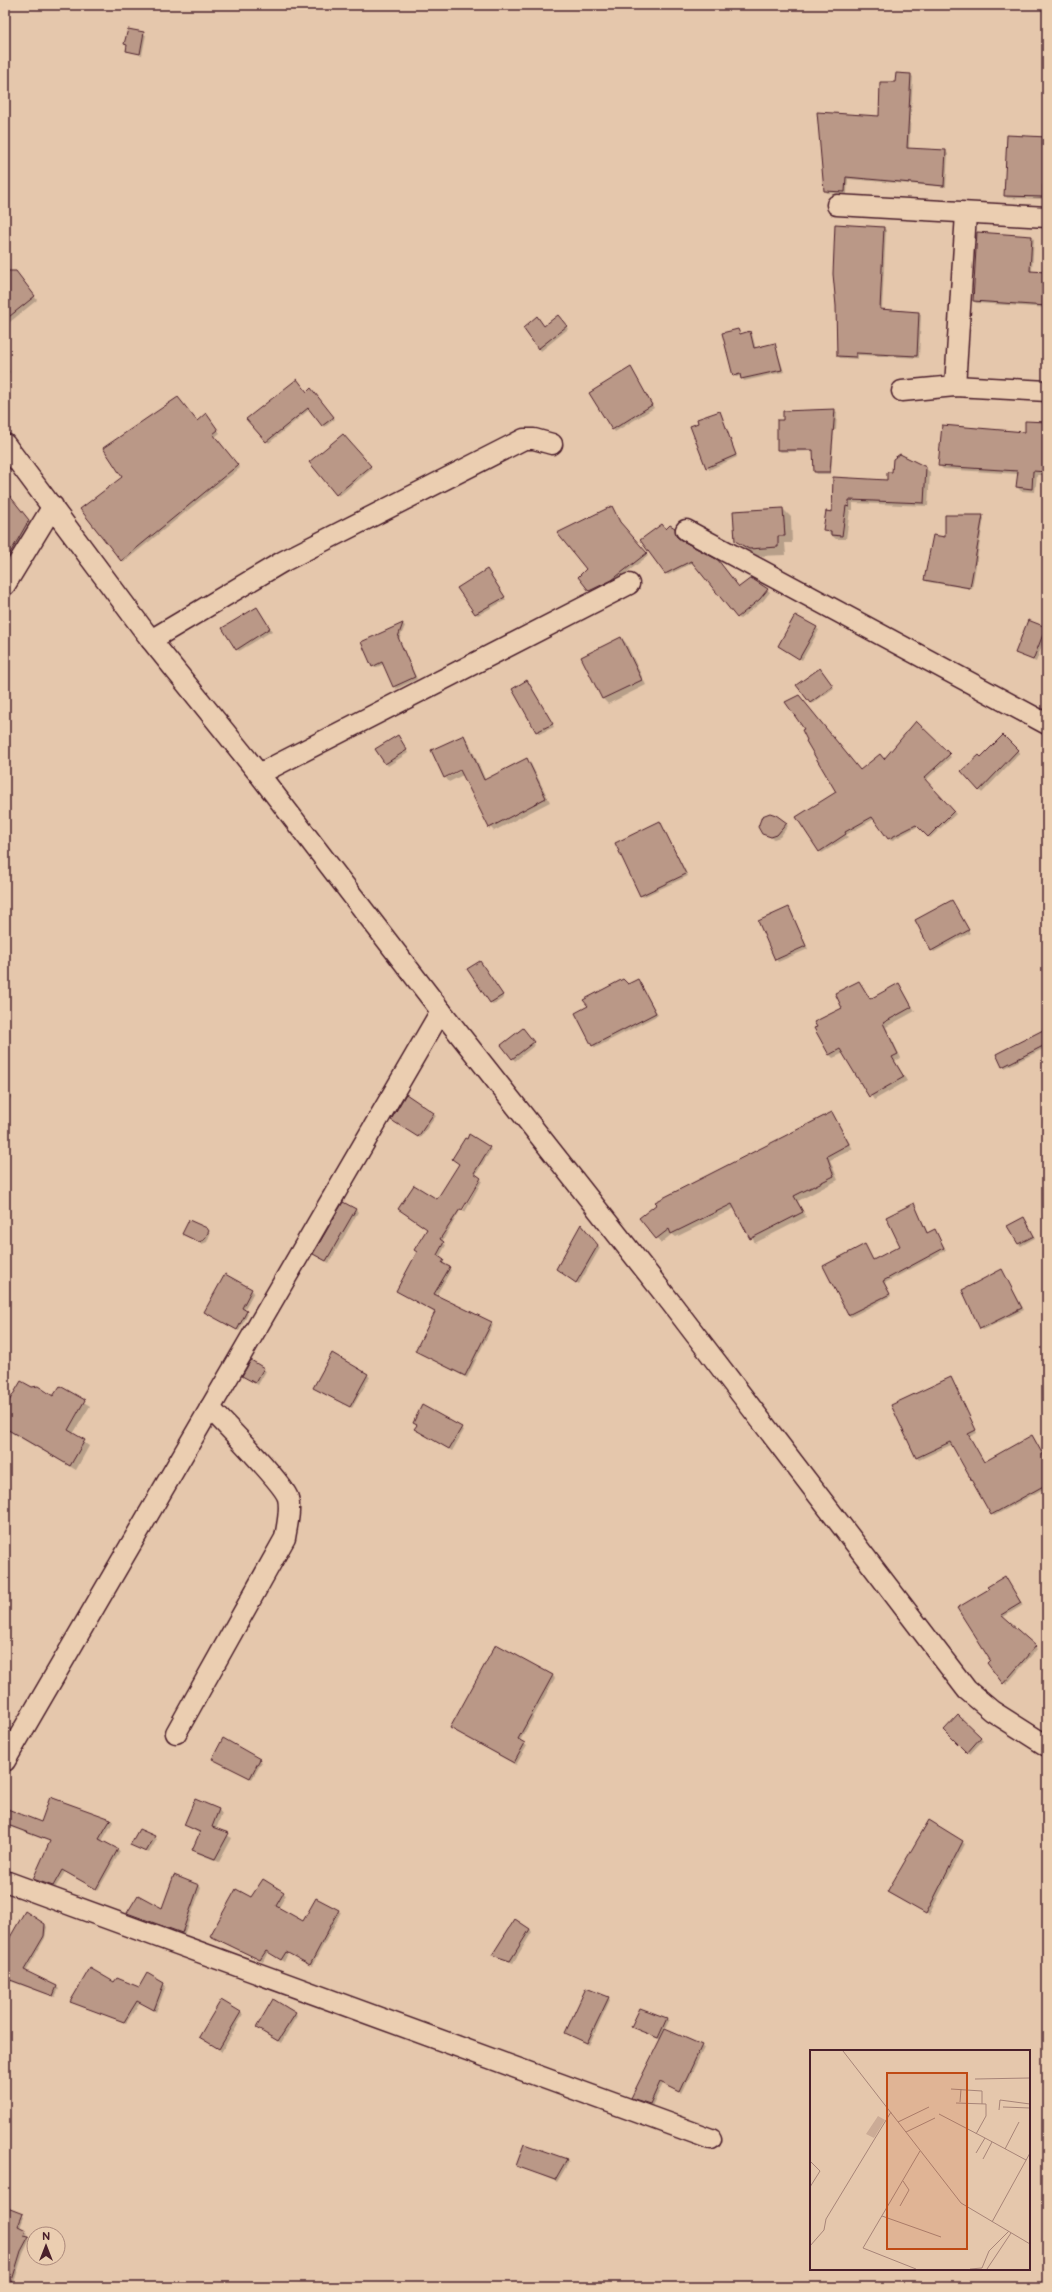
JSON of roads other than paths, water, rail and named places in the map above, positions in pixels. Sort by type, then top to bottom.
[{"type":"street","points":[[837,206],[966,214],[1047,217]]},
{"type":"street","points":[[955,386],[966,214]]},
{"type":"street","points":[[902,391],[955,386],[1047,391]]},
{"type":"street","points":[[151,640],[282,562],[524,438],[534,438],[552,444]]},
{"type":"street","points":[[5,444],[151,640],[259,774],[441,1011],[672,1304],[967,1690],[992,1711],[1047,1746]]},
{"type":"street","points":[[5,586],[52,506]]},
{"type":"street","points":[[686,530],[1047,724]]},
{"type":"street","points":[[259,774],[629,584]]},
{"type":"street","points":[[5,1762],[441,1011]]},
{"type":"street","points":[[176,1733],[285,1538],[288,1521],[288,1497],[276,1480],[210,1408]]},
{"type":"street","points":[[5,1881],[711,2139]]}]
